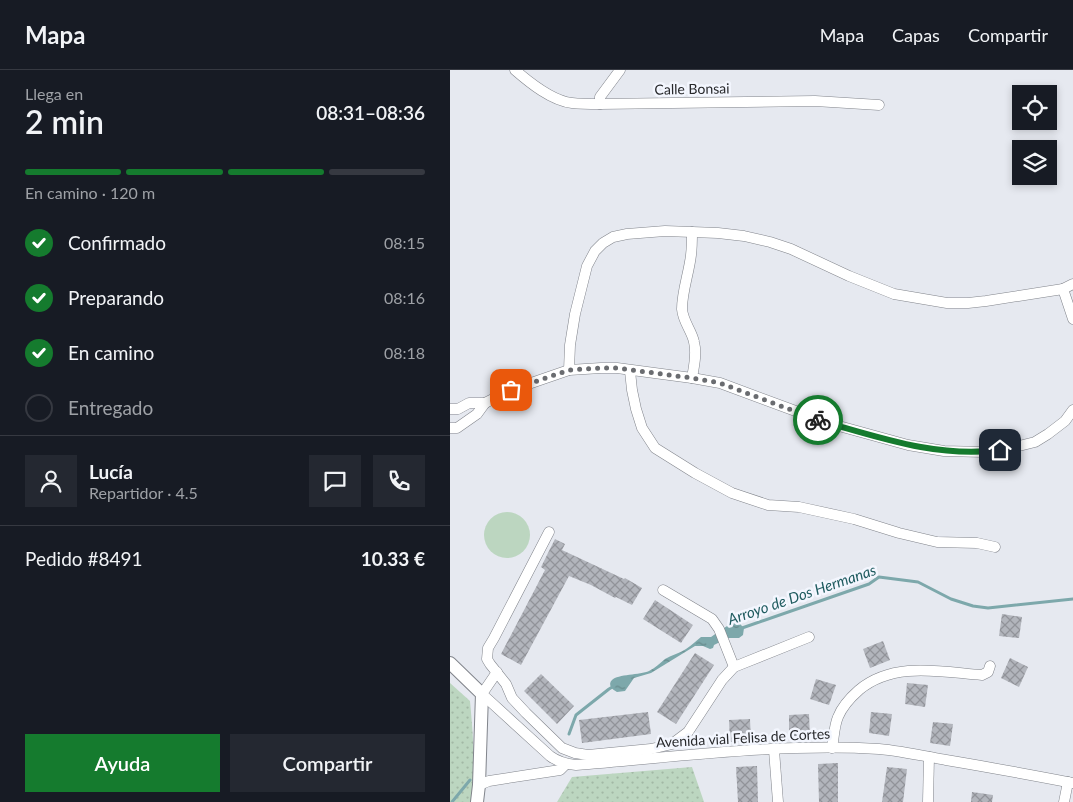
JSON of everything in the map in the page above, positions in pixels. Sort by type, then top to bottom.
[{"type":"street","name":"Calle Bonsai","points":[[516,70],[558,100],[572,103],[815,101],[879,105]]},
{"type":"street","points":[[600,104],[600,98],[620,70]]},
{"type":"street","points":[[692,232],[692,253],[682,303],[682,313],[695,344],[692,378]]},
{"type":"street","points":[[569,370],[570,345],[575,314],[587,266],[595,251],[603,243],[613,237],[627,234],[692,232],[744,236],[791,249],[855,279],[894,294],[947,303],[968,303],[1001,299],[1062,289],[1073,284]]},
{"type":"street","points":[[1062,289],[1073,319]]},
{"type":"street","points":[[450,409],[458,409],[469,403],[485,403],[511,390],[569,370],[617,368],[720,383],[828,423],[908,445],[944,451],[983,452],[1035,442],[1065,421],[1073,410]]},
{"type":"street","points":[[630,371],[632,390],[642,428],[656,448],[695,473],[732,493],[768,505],[798,507],[854,519],[899,534],[937,542],[976,543],[995,546]]},
{"type":"street","points":[[450,428],[457,428],[477,414],[485,403]]},
{"type":"street","points":[[549,532],[488,648],[487,659],[494,676],[506,684],[512,698],[562,748],[588,755],[651,750],[672,744],[688,732],[722,680],[734,667],[809,637]]},
{"type":"street","points":[[662,590],[712,619],[734,667]]},
{"type":"street","points":[[450,663],[550,756],[566,764],[560,770],[489,781],[479,785]]},
{"type":"street","points":[[832,748],[837,718],[843,708],[852,696],[875,679],[907,670],[982,675],[988,672],[990,666]]},
{"type":"street","points":[[477,802],[482,694],[494,676]]},
{"type":"street","name":"Avenida vial Felisa de Cortes","points":[[566,764],[576,765],[688,755],[774,750],[881,749],[1070,782]]},
{"type":"street","points":[[774,750],[778,802]]},
{"type":"street","points":[[928,802],[929,757]]},
{"type":"street","points":[[1064,802],[1070,782]]},
{"type":"green space","points":[[503,512],[511,512],[520,516],[526,522],[530,535],[526,548],[520,554],[511,558],[503,558],[494,554],[488,548],[484,539],[484,531],[488,522],[494,516]]},
{"type":"green space","points":[[450,683],[470,701],[474,764],[471,802],[450,802]]},
{"type":"green space","points":[[692,767],[704,802],[557,802],[572,777]]},
{"type":"water","points":[[736,623],[744,628],[743,635],[739,638],[728,638],[710,649],[703,646],[695,646],[651,673],[634,678],[625,691],[617,692],[611,687],[610,684],[615,678],[649,671],[665,659],[686,649],[701,637],[711,637],[730,624]]},
{"type":"building","points":[[555,539],[565,544],[562,550],[625,578],[642,588],[632,605],[569,576],[521,665],[501,654],[545,570],[541,567]]},
{"type":"building","points":[[655,600],[693,625],[681,643],[643,619]]},
{"type":"building","points":[[1002,614],[1022,617],[1019,638],[999,636]]},
{"type":"building","points":[[883,641],[890,660],[870,668],[863,649]]},
{"type":"building","points":[[695,653],[714,665],[676,724],[657,712]]},
{"type":"building","points":[[1010,658],[1028,667],[1019,687],[1001,678]]},
{"type":"building","points":[[541,674],[574,706],[557,724],[524,691]]},
{"type":"building","points":[[816,679],[836,685],[829,705],[810,699]]},
{"type":"building","points":[[907,683],[928,685],[925,707],[905,704]]},
{"type":"building","points":[[648,712],[651,734],[582,743],[579,720]]},
{"type":"building","points":[[871,712],[892,714],[889,736],[869,733]]},
{"type":"building","points":[[809,714],[810,736],[789,736],[789,715]]},
{"type":"building","points":[[750,719],[751,741],[730,742],[729,720]]},
{"type":"building","points":[[933,722],[953,724],[950,746],[930,743]]},
{"type":"building","points":[[838,763],[838,802],[819,802],[818,764]]},
{"type":"building","points":[[757,766],[758,802],[738,802],[736,767]]},
{"type":"building","points":[[887,767],[907,769],[903,802],[882,802]]},
{"type":"building","points":[[972,792],[993,795],[992,802],[971,802]]},
{"type":"waterway","name":"Arroyo de Dos Hermanas","points":[[742,628],[869,584],[879,577],[918,582],[951,599],[973,606],[988,608],[1073,599]]},
{"type":"waterway","name":"Arroyo de Dos Hermanas","points":[[569,734],[576,715],[614,686]]},
{"type":"waterway","name":"Arroyo de Dos Hermanas","points":[[452,802],[470,780]]},
{"type":"way so far","points":[[511,390],[569,370],[617,368],[720,383],[818,420]]},
{"type":"route","points":[[818,420],[908,445],[944,451],[983,452],[1000,450]]}]
